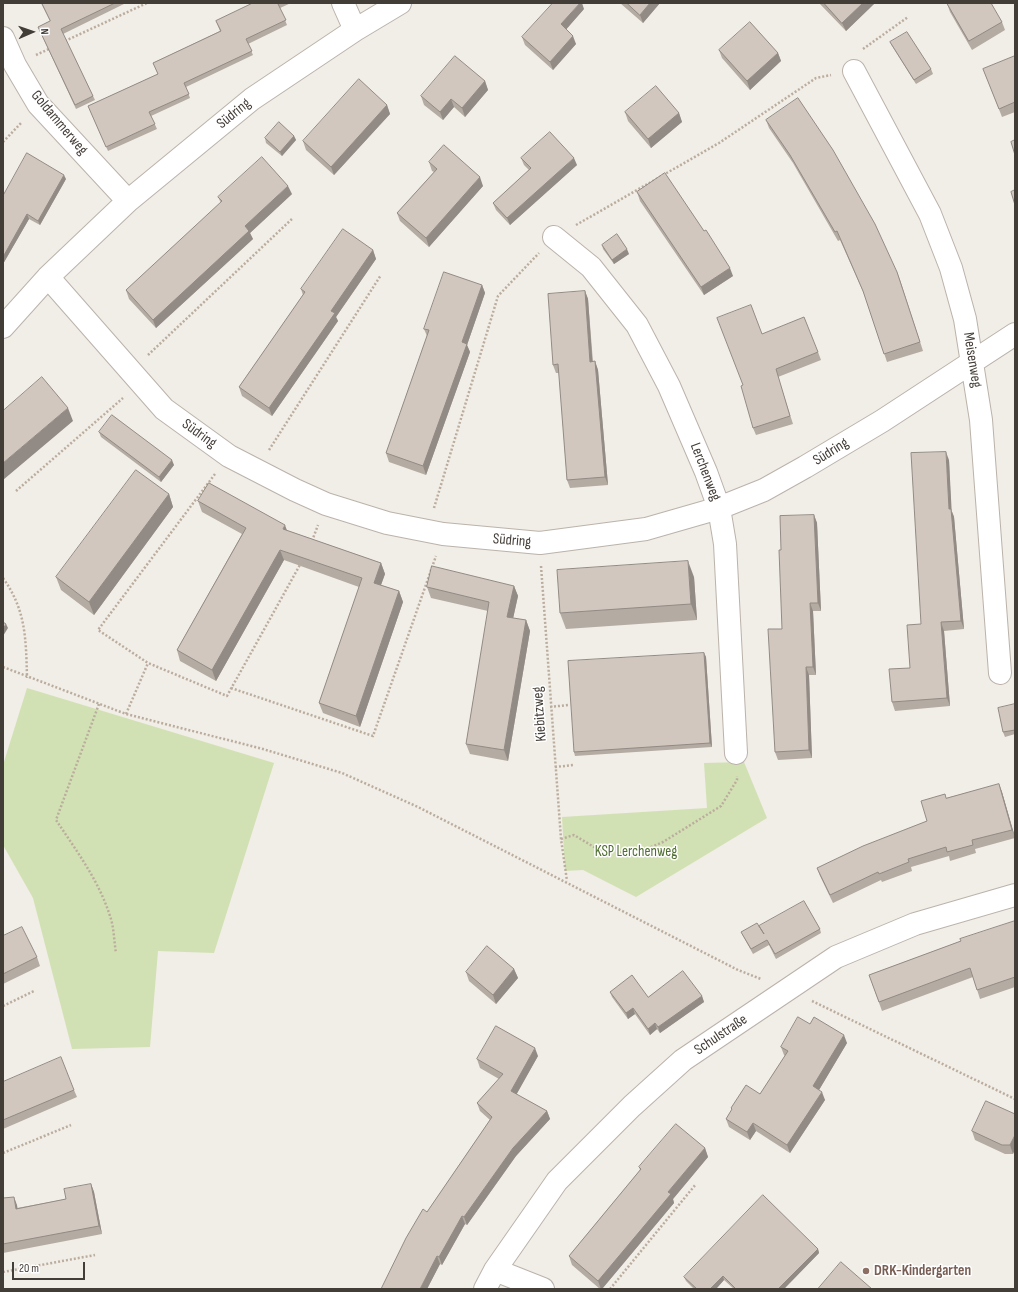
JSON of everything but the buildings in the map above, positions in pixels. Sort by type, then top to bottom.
[{"type":"street","points":[[343,3],[355,30]]},
{"type":"street","name":"Südring","points":[[3,327],[48,277],[128,201],[252,99],[355,30],[400,3]]},
{"type":"street","name":"Goldammerweg","points":[[3,38],[15,65],[38,104],[128,201]]},
{"type":"street","name":"Meisenweg","points":[[854,71],[930,214],[951,268],[965,319],[973,360],[981,420],[1000,673]]},
{"type":"street","name":"Lerchenweg","points":[[554,237],[591,266],[637,324],[672,393],[706,472],[719,508],[725,544],[736,753]]},
{"type":"street","name":"Südring","points":[[48,277],[140,384],[164,409],[229,456],[295,490],[326,504],[387,523],[443,534],[540,543],[646,529],[719,508],[764,490],[882,420],[1015,334]]},
{"type":"street","name":"Schulstraße","points":[[543,1289],[490,1280],[557,1182],[632,1106],[683,1060],[836,957],[915,924],[1015,895]]},
{"type":"path","points":[[60,44],[147,3]]},
{"type":"path","points":[[439,491],[498,296],[554,237],[719,143],[816,78],[854,71],[857,53],[908,17]]},
{"type":"path","points":[[152,351],[293,218]]},
{"type":"path","points":[[275,440],[380,275]]},
{"type":"path","points":[[16,491],[140,384]]},
{"type":"path","points":[[229,456],[98,630],[148,663],[227,696],[302,562]]},
{"type":"path","points":[[309,548],[326,504]]},
{"type":"path","points":[[231,688],[373,736],[443,534]]},
{"type":"path","name":"Kiebitzweg","points":[[126,714],[263,749],[342,773],[418,807],[568,882],[561,839],[550,707],[540,543]]},
{"type":"path","points":[[3,578],[14,593],[26,633],[27,678]]},
{"type":"path","points":[[3,667],[27,678],[126,714],[148,663]]},
{"type":"path","points":[[99,704],[56,820],[82,859],[111,917],[116,953]]},
{"type":"path","points":[[550,707],[568,705]]},
{"type":"path","points":[[561,839],[574,835],[599,850],[634,854],[663,842],[721,806],[737,780],[736,753]]},
{"type":"path","points":[[555,767],[574,765]]},
{"type":"path","points":[[3,1006],[34,991]]},
{"type":"path","points":[[3,1153],[71,1125]]},
{"type":"path","points":[[610,1289],[696,1184]]},
{"type":"path","points":[[3,1272],[95,1255]]},
{"type":"green space","points":[[27,688],[274,763],[214,953],[158,951],[150,1047],[72,1049],[33,898],[3,845],[3,765]]},
{"type":"green space","name":"KSP Lerchenweg","points":[[744,762],[767,818],[636,897],[583,870],[565,871],[562,817],[707,808],[704,763]]},
{"type":"place","name":"DRK-Kindergarten","points":[[866,1271]]}]
